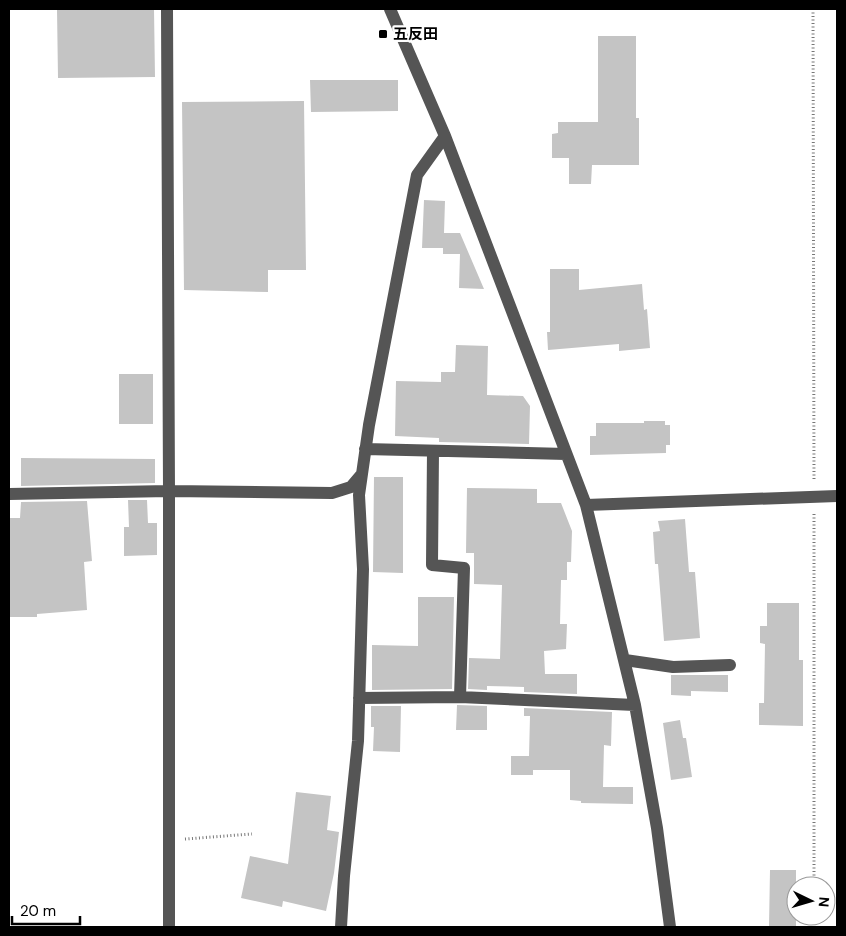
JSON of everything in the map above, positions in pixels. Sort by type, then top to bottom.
[{"type":"street","points":[[167,9],[169,927]]},
{"type":"street","points":[[390,9],[445,136],[586,505],[635,705],[657,828],[670,927]]},
{"type":"street","points":[[341,927],[344,876],[358,741],[363,569],[359,495],[365,449],[417,175],[445,136]]},
{"type":"street","points":[[365,449],[566,454]]},
{"type":"street","points":[[433,451],[432,565],[464,568],[460,696]]},
{"type":"street","points":[[9,494],[169,491],[332,493],[351,487],[362,474]]},
{"type":"street","points":[[586,505],[814,495],[837,496]]},
{"type":"street","points":[[625,660],[673,667],[730,665]]},
{"type":"street","points":[[359,698],[460,696],[635,705]]},
{"type":"path","points":[[813,9],[814,876]]},
{"type":"path","points":[[169,840],[252,834]]},
{"type":"building","points":[[57,9],[154,9],[155,77],[58,78]]},
{"type":"building","points":[[598,36],[636,36],[636,118],[639,118],[639,165],[592,165],[591,184],[569,184],[569,158],[552,158],[552,134],[558,133],[558,122],[598,122]]},
{"type":"building","points":[[310,80],[398,80],[398,111],[311,112]]},
{"type":"building","points":[[304,101],[306,270],[268,270],[268,292],[184,290],[182,102]]},
{"type":"building","points":[[424,200],[445,201],[444,233],[460,233],[484,289],[459,288],[460,254],[443,254],[443,248],[422,248]]},
{"type":"building","points":[[550,269],[579,269],[579,290],[642,284],[644,310],[647,309],[650,348],[619,351],[619,344],[548,350],[547,332],[550,332]]},
{"type":"building","points":[[456,345],[488,346],[487,395],[523,396],[530,406],[529,444],[439,442],[439,438],[395,436],[396,381],[441,382],[441,372],[455,372]]},
{"type":"building","points":[[119,374],[153,374],[153,424],[119,424]]},
{"type":"building","points":[[644,421],[665,421],[665,425],[670,425],[670,445],[666,445],[666,453],[590,455],[590,436],[596,436],[596,423],[644,423]]},
{"type":"building","points":[[21,458],[155,459],[155,483],[21,486]]},
{"type":"building","points":[[374,477],[403,477],[403,573],[373,572]]},
{"type":"building","points":[[467,488],[537,489],[537,503],[561,503],[572,531],[571,562],[567,562],[567,580],[561,580],[560,624],[567,624],[566,649],[544,651],[545,674],[577,674],[577,694],[524,692],[524,687],[487,686],[487,690],[468,689],[469,658],[500,659],[502,585],[474,584],[474,553],[466,553]]},
{"type":"building","points":[[128,500],[147,500],[148,523],[157,523],[157,555],[124,556],[124,527],[129,527]]},
{"type":"building","points":[[87,501],[92,561],[84,562],[87,610],[37,614],[37,617],[9,617],[9,518],[20,518],[21,502]]},
{"type":"building","points":[[685,519],[689,572],[695,572],[700,638],[664,641],[658,564],[655,564],[653,532],[660,531],[658,521]]},
{"type":"building","points":[[418,597],[454,597],[452,689],[372,690],[372,645],[418,646]]},
{"type":"building","points":[[767,603],[799,603],[799,660],[803,660],[803,726],[759,725],[759,703],[764,703],[765,644],[760,643],[760,626],[767,626]]},
{"type":"building","points":[[671,675],[728,675],[728,692],[691,691],[691,696],[671,695]]},
{"type":"building","points":[[457,705],[487,706],[487,730],[456,730]]},
{"type":"building","points":[[371,706],[401,706],[400,752],[373,751],[374,727],[371,727]]},
{"type":"building","points":[[524,708],[612,712],[611,746],[604,745],[603,787],[633,787],[633,804],[581,803],[581,801],[570,800],[570,770],[533,770],[533,775],[511,775],[511,756],[529,756],[530,716],[524,716]]},
{"type":"building","points":[[680,720],[683,738],[686,738],[692,777],[671,780],[663,723]]},
{"type":"building","points":[[296,792],[331,796],[327,830],[339,832],[334,873],[326,911],[283,901],[282,907],[241,898],[250,856],[288,864]]},
{"type":"building","points":[[770,870],[796,870],[796,876],[786,876],[786,926],[796,927],[769,927]]},
{"type":"place","name":"五反田","points":[[383,34]]}]
